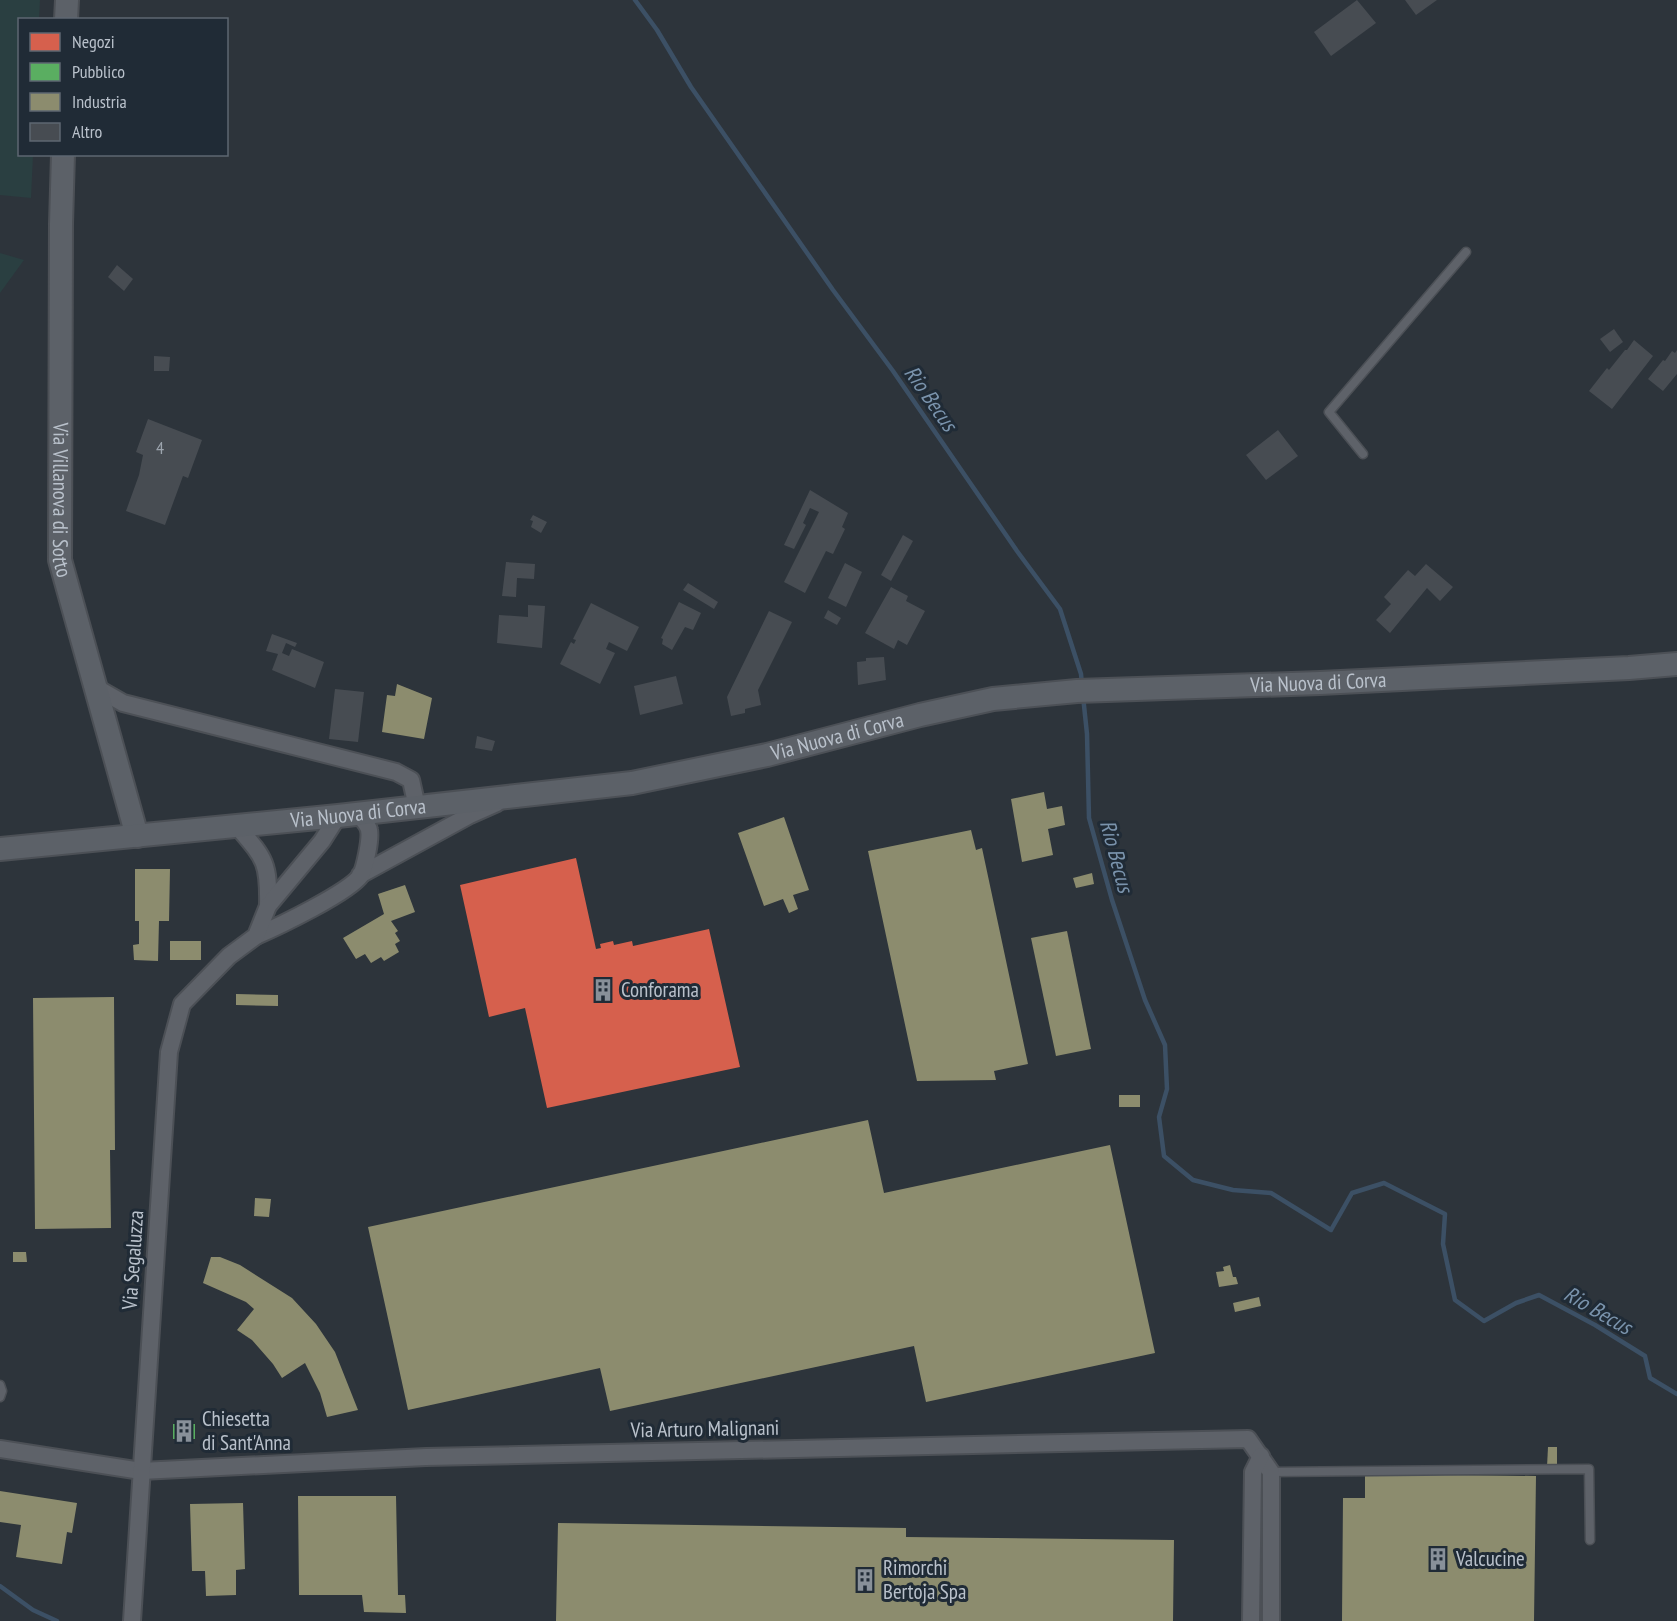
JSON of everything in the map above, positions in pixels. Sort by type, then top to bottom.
[{"type":"main road","points":[[66,18],[67,0]]},
{"type":"main road","name":"Via Villanova di Sotto","points":[[63,156],[60,560],[137,836]]},
{"type":"main road","name":"Via Nuova di Corva","points":[[0,849],[349,815],[632,783],[767,755],[920,715],[993,699],[1077,691],[1320,683],[1677,664]]},
{"type":"street","points":[[95,687],[123,703],[396,772],[411,780],[417,807]]},
{"type":"street","name":"Via Segaluzza","points":[[132,1620],[170,1052],[182,1004],[229,956],[256,936],[294,919],[349,886],[360,875],[470,815],[512,796]]},
{"type":"street","points":[[256,936],[268,906],[322,841],[349,815],[369,829],[369,844],[360,875]]},
{"type":"street","points":[[237,826],[261,854],[268,877],[268,906]]},
{"type":"street","name":"Via Arturo Malignani","points":[[141,1471],[426,1457],[1248,1439],[1271,1472]]},
{"type":"street","points":[[0,1449],[141,1471]]},
{"type":"street","points":[[1251,1621],[1253,1472],[1261,1456]]},
{"type":"street","points":[[1271,1472],[1271,1621]]},
{"type":"lane","points":[[1363,454],[1329,412],[1466,252]]},
{"type":"lane","points":[[0,1385],[0,1397]]},
{"type":"lane","points":[[1271,1472],[1589,1469],[1590,1540]]},
{"type":"green space","points":[[0,0],[40,0],[39,18],[18,18],[18,156],[33,156],[31,198],[0,195]]},
{"type":"green space","points":[[0,253],[24,260],[0,293]]},
{"type":"building: Negozi","name":"Conforama","points":[[576,858],[596,949],[601,948],[600,944],[613,941],[614,945],[632,941],[633,946],[709,929],[740,1067],[547,1108],[525,1008],[489,1017],[460,885]]},
{"type":"building: Pubblico","name":"Chiesetta di Sant'Anna","points":[[173,1424],[195,1424],[195,1439],[173,1439]]},
{"type":"building: Industria","points":[[397,684],[432,698],[424,739],[382,732],[387,695],[395,696]]},
{"type":"building: Industria","points":[[1044,792],[1047,809],[1062,806],[1065,825],[1048,829],[1053,855],[1022,862],[1011,799]]},
{"type":"building: Industria","points":[[784,817],[809,890],[793,895],[798,909],[789,913],[783,899],[764,906],[738,833]]},
{"type":"building: Industria","points":[[971,830],[976,850],[982,848],[1028,1064],[994,1071],[996,1080],[917,1081],[868,851]]},
{"type":"building: Industria","points":[[135,869],[170,869],[169,921],[159,921],[158,961],[134,960],[133,945],[139,944],[139,921],[135,921]]},
{"type":"building: Industria","points":[[1092,873],[1094,884],[1076,888],[1073,878]]},
{"type":"building: Industria","points":[[405,885],[415,912],[391,921],[398,931],[395,933],[400,941],[395,944],[399,952],[384,961],[381,957],[371,963],[365,954],[356,959],[343,938],[384,914],[378,894]]},
{"type":"building: Industria","points":[[1067,931],[1091,1049],[1056,1056],[1031,938]]},
{"type":"building: Industria","points":[[170,941],[201,941],[201,960],[170,960]]},
{"type":"building: Industria","points":[[236,994],[278,995],[278,1006],[236,1005]]},
{"type":"building: Industria","points":[[114,997],[115,1150],[110,1150],[111,1228],[35,1229],[33,998]]},
{"type":"building: Industria","points":[[1119,1095],[1140,1095],[1140,1107],[1119,1107]]},
{"type":"building: Industria","points":[[868,1120],[884,1193],[1110,1145],[1155,1353],[926,1402],[914,1346],[610,1411],[600,1368],[408,1410],[368,1227]]},
{"type":"building: Industria","points":[[255,1198],[271,1199],[269,1217],[254,1216]]},
{"type":"building: Industria","points":[[13,1252],[26,1252],[27,1262],[13,1262]]},
{"type":"building: Industria","points":[[211,1257],[220,1257],[240,1265],[292,1298],[316,1324],[335,1352],[358,1410],[327,1417],[320,1393],[305,1363],[282,1378],[252,1340],[237,1330],[254,1309],[246,1302],[203,1283]]},
{"type":"building: Industria","points":[[1230,1265],[1233,1277],[1236,1277],[1238,1284],[1219,1287],[1216,1272],[1224,1271],[1223,1267]]},
{"type":"building: Industria","points":[[1259,1297],[1261,1306],[1235,1312],[1233,1303]]},
{"type":"building: Industria","points":[[1548,1447],[1557,1447],[1557,1467],[1547,1467]]},
{"type":"building: Industria","name":"Valcucine","points":[[1365,1474],[1536,1476],[1534,1621],[1342,1621],[1343,1498],[1365,1498]]},
{"type":"building: Industria","points":[[0,1491],[77,1503],[72,1533],[67,1532],[62,1564],[16,1557],[21,1525],[0,1522]]},
{"type":"building: Industria","points":[[298,1496],[396,1496],[398,1595],[405,1595],[406,1613],[364,1612],[362,1595],[299,1595]]},
{"type":"building: Industria","points":[[243,1503],[245,1569],[236,1570],[236,1595],[206,1596],[205,1571],[192,1571],[190,1504]]},
{"type":"building: Industria","name":"Rimorchi Bertoja Spa","points":[[558,1523],[906,1528],[906,1537],[1174,1540],[1173,1621],[556,1621]]},
{"type":"building: Altro","points":[[1357,0],[1376,23],[1331,56],[1314,32]]},
{"type":"building: Altro","points":[[1405,0],[1437,0],[1416,15]]},
{"type":"building: Altro","points":[[117,265],[133,279],[124,291],[108,277]]},
{"type":"building: Altro","points":[[1614,329],[1623,342],[1610,352],[1600,339]]},
{"type":"building: Altro","points":[[1634,340],[1653,356],[1612,409],[1589,391]]},
{"type":"building: Altro","points":[[1677,350],[1677,374],[1663,391],[1648,379],[1672,351],[1675,353]]},
{"type":"building: Altro","points":[[154,356],[170,357],[169,371],[154,371]]},
{"type":"building: Altro","points":[[148,419],[202,440],[188,478],[183,476],[165,525],[126,511],[139,475],[143,455],[136,452]]},
{"type":"building: Altro","points":[[1278,430],[1298,456],[1266,480],[1246,455]]},
{"type":"building: Altro","points":[[810,490],[848,513],[842,527],[845,529],[833,554],[826,551],[805,593],[784,582],[819,512],[810,508],[803,523],[806,525],[794,549],[784,545]]},
{"type":"building: Altro","points":[[533,515],[547,522],[541,533],[531,527],[533,521],[530,520]]},
{"type":"building: Altro","points":[[903,535],[913,541],[891,581],[881,575]]},
{"type":"building: Altro","points":[[506,562],[535,564],[534,579],[517,578],[516,597],[502,596]]},
{"type":"building: Altro","points":[[845,563],[862,572],[846,607],[828,598]]},
{"type":"building: Altro","points":[[1426,564],[1453,587],[1440,601],[1427,588],[1390,633],[1376,620],[1391,604],[1384,597],[1408,570],[1415,576]]},
{"type":"building: Altro","points":[[688,583],[718,602],[714,609],[683,590]]},
{"type":"building: Altro","points":[[891,587],[908,596],[906,601],[925,611],[907,645],[898,640],[894,649],[865,633]]},
{"type":"building: Altro","points":[[679,602],[701,613],[693,630],[685,627],[672,650],[662,644],[663,639],[661,638]]},
{"type":"building: Altro","points":[[591,603],[639,627],[627,651],[609,642],[606,649],[615,653],[600,684],[560,664],[571,642],[574,644],[576,640],[573,639]]},
{"type":"building: Altro","points":[[528,605],[545,606],[542,648],[497,643],[499,615],[528,617]]},
{"type":"building: Altro","points":[[828,610],[841,618],[837,625],[824,618]]},
{"type":"building: Altro","points":[[769,611],[792,622],[758,690],[761,705],[745,709],[745,713],[731,716],[727,697]]},
{"type":"building: Altro","points":[[272,634],[297,643],[295,647],[286,643],[282,653],[289,656],[292,649],[324,662],[315,688],[272,670],[278,654],[266,651]]},
{"type":"building: Altro","points":[[884,657],[886,680],[858,685],[857,662],[866,661],[866,658]]},
{"type":"building: Altro","points":[[676,676],[683,704],[640,715],[634,686]]},
{"type":"building: Altro","points":[[335,689],[364,692],[358,742],[329,739]]},
{"type":"building: Altro","points":[[477,736],[495,741],[492,751],[475,748]]},
{"type":"waterway","name":"Rio Becus","points":[[635,0],[657,30],[691,87],[1060,609],[1081,674],[1082,685]]},
{"type":"waterway","name":"Rio Becus","points":[[1083,696],[1087,734],[1089,818],[1112,900],[1145,1000],[1165,1045],[1167,1089],[1159,1117],[1164,1156],[1193,1180],[1233,1190],[1271,1193],[1331,1230],[1352,1193],[1384,1183],[1445,1214],[1443,1244],[1455,1300],[1484,1321],[1516,1303],[1539,1295],[1595,1325],[1645,1356],[1650,1378],[1677,1394]]},
{"type":"waterway","points":[[0,1586],[33,1610],[57,1621]]},
{"type":"place","name":"Conforama","points":[[603,990]]},
{"type":"place","name":"Chiesetta di Sant'Anna","points":[[184,1431]]},
{"type":"place","name":"Valcucine","points":[[1438,1559]]},
{"type":"place","name":"Rimorchi Bertoja Spa","points":[[865,1580]]}]
